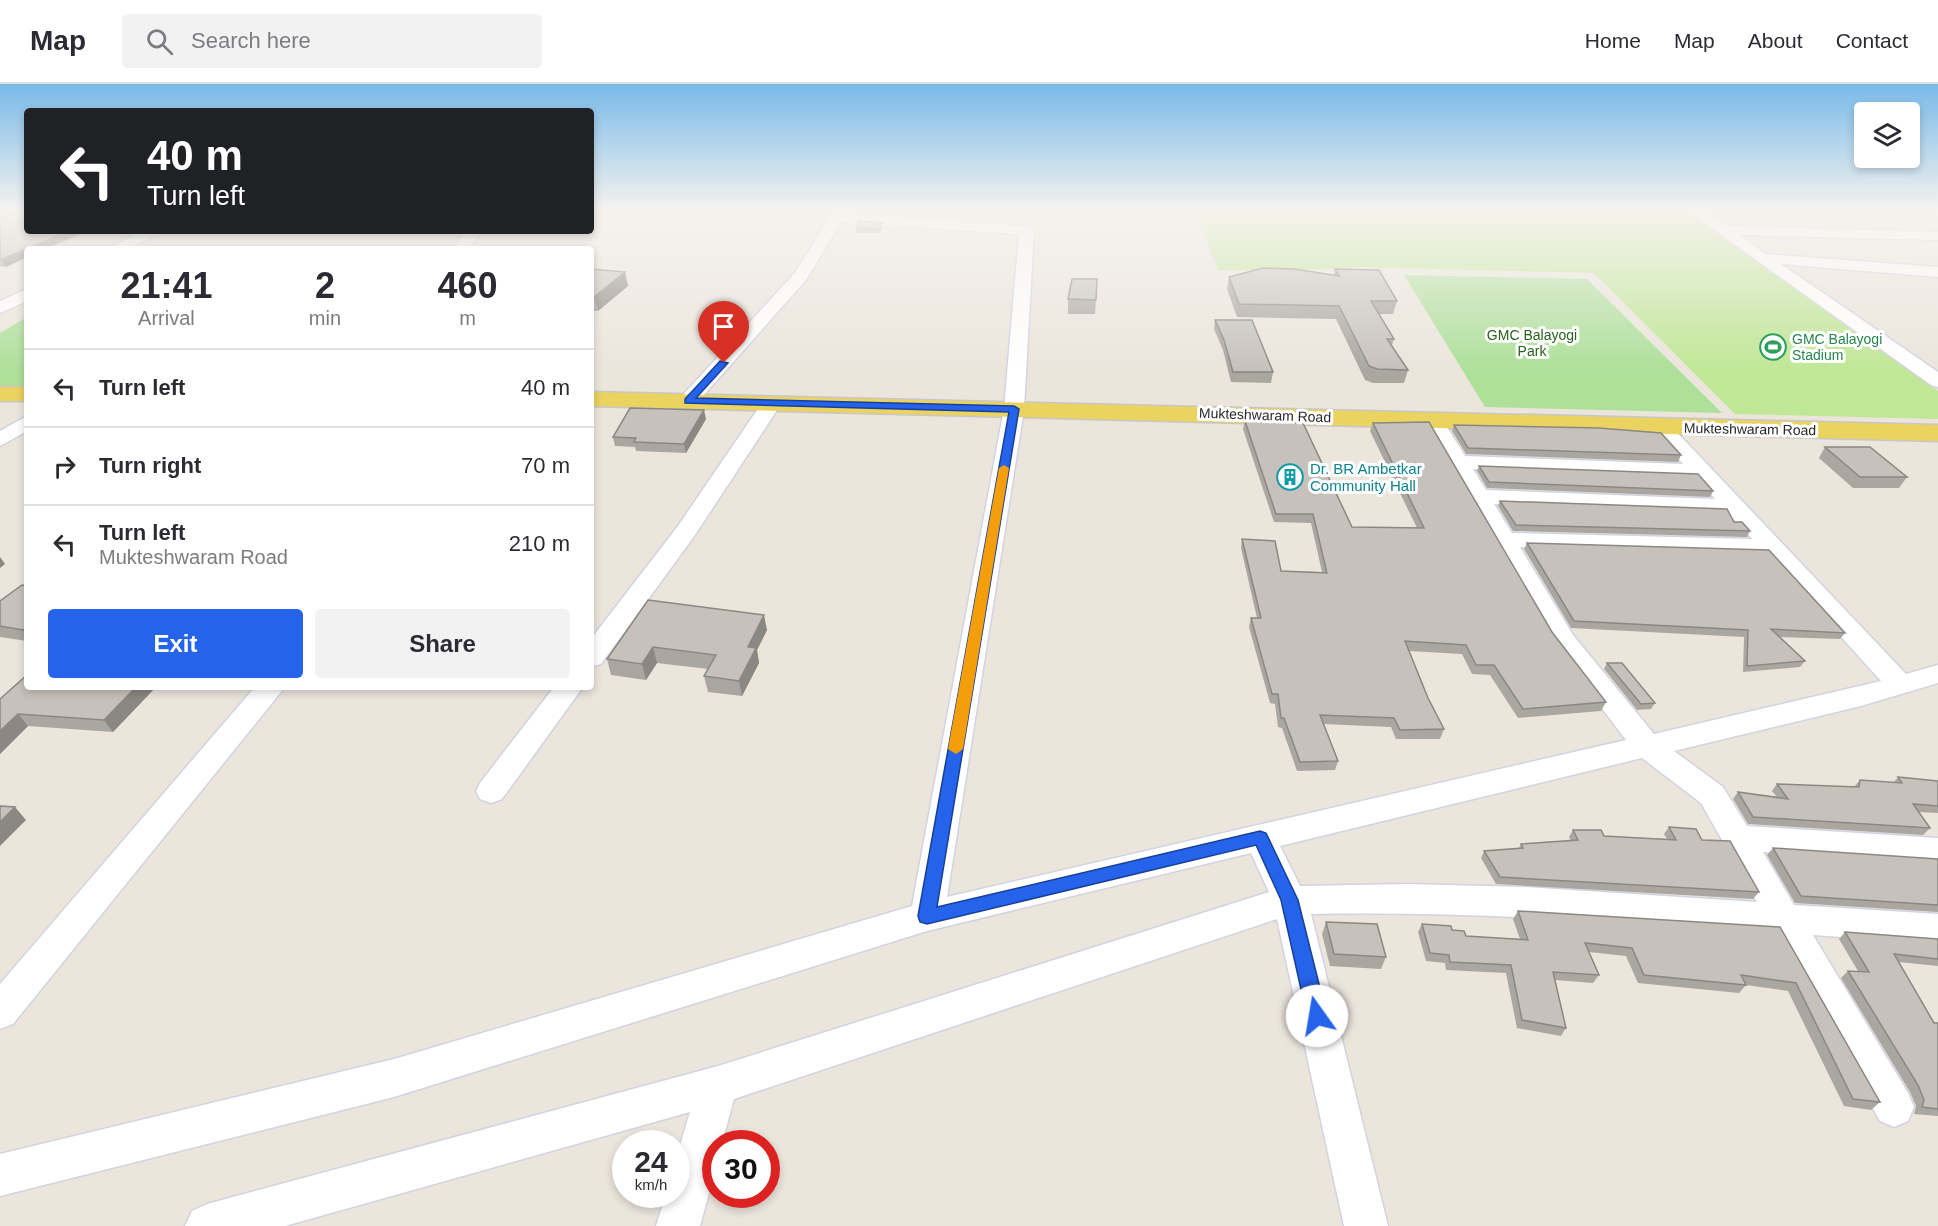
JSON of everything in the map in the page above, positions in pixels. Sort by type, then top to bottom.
[{"type":"main road","points":[[0,394],[24,394]]},
{"type":"main road","name":"Mukteshwaram Road","points":[[594,399],[1938,433]]},
{"type":"street","points":[[688,401],[800,277],[808,264]]},
{"type":"street","points":[[927,916],[1014,409],[1025,264]]},
{"type":"street","points":[[1769,264],[1938,381]]},
{"type":"street","points":[[1839,264],[1938,272]]},
{"type":"street","points":[[1911,270],[1938,287]]},
{"type":"street","points":[[0,308],[24,296]]},
{"type":"street","points":[[594,654],[687,530],[771,404]]},
{"type":"street","points":[[1433,420],[1506,540],[1563,640],[1648,747],[1712,795],[1894,1107]]},
{"type":"street","points":[[0,440],[24,424]]},
{"type":"street","points":[[1661,427],[1901,685]]},
{"type":"street","points":[[1458,462],[1703,471]]},
{"type":"street","points":[[1480,497],[1735,506]]},
{"type":"street","points":[[1506,540],[1773,547]]},
{"type":"street","points":[[0,1175],[394,1078],[927,916],[1648,747],[1938,674]]},
{"type":"street","points":[[0,1012],[268,690]]},
{"type":"street","points":[[490,791],[560,690]]},
{"type":"street","points":[[1260,838],[1290,900],[1366,1226]]},
{"type":"street","points":[[1737,838],[1938,851]]},
{"type":"street","points":[[207,1226],[718,1085],[1290,900],[1408,898],[1525,901],[1938,929]]},
{"type":"street","points":[[678,1226],[718,1085]]},
{"type":"green space","points":[[1216,264],[1762,264],[1938,391],[1938,419],[1735,414],[1594,273],[1360,267],[1218,270]]},
{"type":"green space","name":"GMC Balayogi Park","points":[[1404,275],[1587,279],[1722,413],[1485,407]]},
{"type":"green space","points":[[24,319],[24,388],[0,387],[0,333]]},
{"type":"building","points":[[1263,268],[1295,269],[1339,276],[1335,269],[1379,270],[1397,301],[1371,301],[1394,339],[1387,339],[1408,370],[1377,369],[1369,366],[1339,306],[1239,304],[1229,277]]},
{"type":"building","points":[[594,269],[625,272],[594,297]]},
{"type":"building","points":[[1072,279],[1097,279],[1096,300],[1068,299]]},
{"type":"building","points":[[1215,320],[1252,320],[1273,372],[1233,372],[1224,340]]},
{"type":"building","points":[[630,408],[704,410],[684,444],[634,442],[636,438],[613,437]]},
{"type":"building","points":[[1245,421],[1303,423],[1352,527],[1424,528],[1373,423],[1429,422],[1552,632],[1606,702],[1523,709],[1494,665],[1476,665],[1466,645],[1405,641],[1428,698],[1444,729],[1400,730],[1394,718],[1320,715],[1338,761],[1300,762],[1284,718],[1281,718],[1278,694],[1272,694],[1251,618],[1261,618],[1242,539],[1275,541],[1281,571],[1327,573],[1313,514],[1276,514]]},
{"type":"building","points":[[1454,425],[1599,428],[1661,433],[1681,455],[1468,448]]},
{"type":"building","points":[[1825,447],[1870,447],[1907,477],[1860,477]]},
{"type":"building","points":[[1479,466],[1698,474],[1713,491],[1489,482]]},
{"type":"building","points":[[1500,501],[1727,509],[1734,522],[1742,522],[1750,531],[1516,525]]},
{"type":"building","points":[[1527,543],[1769,550],[1845,633],[1771,629],[1805,661],[1747,666],[1748,630],[1574,621]]},
{"type":"building","points":[[24,585],[24,629],[0,626],[0,601]]},
{"type":"building","points":[[648,600],[764,615],[748,647],[756,648],[739,681],[704,676],[716,655],[653,647],[642,664],[607,659]]},
{"type":"building","points":[[1607,663],[1622,663],[1655,703],[1641,704]]},
{"type":"building","points":[[24,678],[24,690],[133,690],[104,720],[18,714],[0,731],[0,699]]},
{"type":"building","points":[[1898,777],[1938,781],[1938,806],[1913,804],[1930,828],[1753,817],[1738,792],[1788,799],[1777,784],[1859,787],[1860,780],[1902,783]]},
{"type":"building","points":[[0,806],[15,807],[0,822]]},
{"type":"building","points":[[1669,827],[1696,829],[1702,840],[1730,841],[1759,892],[1500,877],[1484,851],[1523,848],[1521,844],[1578,840],[1573,830],[1601,830],[1604,836],[1676,840]]},
{"type":"building","points":[[1773,848],[1938,859],[1938,905],[1801,896]]},
{"type":"building","points":[[1518,911],[1780,927],[1880,1102],[1853,1099],[1796,983],[1741,975],[1746,985],[1644,975],[1632,948],[1585,943],[1599,975],[1553,972],[1566,1028],[1522,1020],[1511,965],[1450,962],[1449,955],[1430,953],[1422,924],[1451,926],[1452,930],[1464,931],[1466,936],[1528,940]]},
{"type":"building","points":[[1326,922],[1377,924],[1386,957],[1334,954]]},
{"type":"building","points":[[1845,932],[1938,939],[1938,959],[1894,954],[1934,1023],[1938,1023],[1938,1109],[1922,1107],[1924,1100],[1918,1085],[1848,971],[1869,972]]},
{"type":"slow traffic","points":[[956,749],[1004,468]]},
{"type":"place","name":"GMC Balayogi Stadium","points":[[1773,347]]},
{"type":"place","name":"Dr. BR Ambetkar Community Hall","points":[[1290,477]]},
{"type":"route","points":[[724,363],[688,401],[1014,409],[927,916],[1260,838],[1290,900],[1317,1016]]}]
